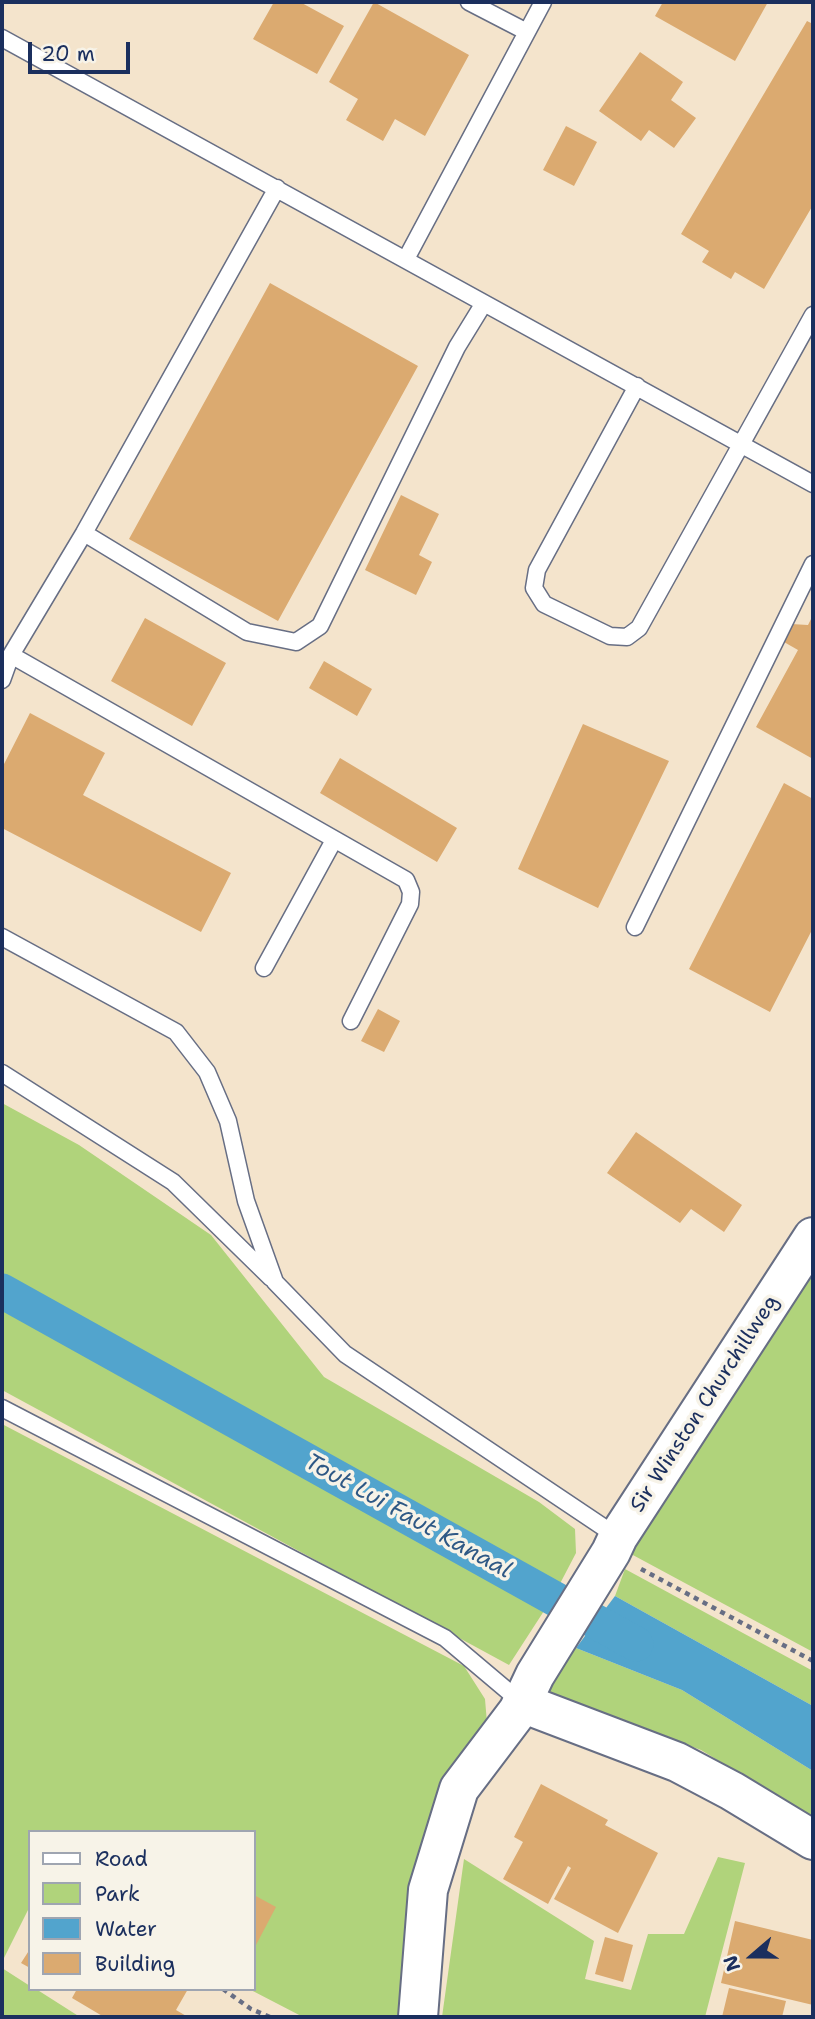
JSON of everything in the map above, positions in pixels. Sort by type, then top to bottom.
[{"type":"street","name":"Sir Winston Churchillweg","points":[[528,1689],[609,1554],[813,1237]]},
{"type":"street","points":[[418,2017],[428,1890],[459,1789],[528,1689],[732,1791],[813,1840]]},
{"type":"lane","points":[[469,2],[527,32]]},
{"type":"lane","points":[[406,259],[543,2]]},
{"type":"lane","points":[[2,38],[813,484]]},
{"type":"lane","points":[[2,680],[11,655],[84,533],[277,188]]},
{"type":"lane","points":[[84,533],[247,632],[296,642],[320,626],[457,347],[484,303]]},
{"type":"lane","points":[[637,386],[537,570],[534,588],[544,604],[610,636],[627,636],[639,628],[813,314]]},
{"type":"lane","points":[[635,927],[813,564]]},
{"type":"lane","points":[[11,655],[406,880],[411,892],[410,904],[351,1021]]},
{"type":"lane","points":[[264,968],[334,840]]},
{"type":"lane","points":[[2,937],[176,1032],[207,1072],[228,1121],[246,1201],[275,1282]]},
{"type":"lane","points":[[2,1073],[173,1182],[345,1353],[609,1554]]},
{"type":"lane","points":[[2,1408],[445,1638],[528,1689]]},
{"type":"path","points":[[609,1554],[813,1661]]},
{"type":"path","points":[[226,1991],[251,2009],[270,2017]]},
{"type":"green space","points":[[2,1103],[79,1145],[211,1235],[324,1377],[539,1502],[575,1529],[576,1553],[553,1597],[509,1665],[2,1390]]},
{"type":"green space","points":[[813,1274],[813,1652],[631,1554]]},
{"type":"green space","points":[[2,1424],[464,1666],[485,1699],[487,1723],[459,1757],[442,1787],[420,1850],[408,1916],[399,2017],[303,2017],[253,1991],[256,1991],[256,1830],[28,1830],[28,1910],[2,1962]]},
{"type":"green space","points":[[625,1569],[813,1671],[813,1706],[615,1596]]},
{"type":"green space","points":[[576,1648],[682,1690],[813,1771],[813,1818],[701,1750],[545,1691]]},
{"type":"green space","points":[[718,1857],[745,1863],[705,2017],[442,2017],[464,1859],[594,1941],[585,1979],[631,1990],[648,1934],[684,1934]]},
{"type":"green space","points":[[2,1968],[28,1985],[28,1991],[39,1991],[80,2017],[2,2017]]},
{"type":"water","points":[[615,1596],[813,1706],[813,1771],[682,1690],[576,1648]]},
{"type":"building","points":[[274,2],[300,2],[344,26],[317,74],[253,39]]},
{"type":"building","points":[[374,2],[469,55],[425,136],[395,119],[383,141],[346,120],[358,99],[329,82]]},
{"type":"building","points":[[663,2],[768,2],[735,61],[655,16]]},
{"type":"building","points":[[807,21],[813,24],[813,205],[764,289],[735,272],[731,279],[702,262],[709,251],[681,234]]},
{"type":"building","points":[[640,52],[683,82],[671,100],[696,118],[674,148],[649,130],[641,141],[599,111]]},
{"type":"building","points":[[566,126],[597,142],[574,186],[543,170]]},
{"type":"building","points":[[270,283],[418,366],[278,621],[129,539]]},
{"type":"building","points":[[401,495],[439,514],[419,555],[432,562],[416,595],[365,570]]},
{"type":"building","points":[[813,615],[813,759],[756,727],[798,650],[777,638],[791,624],[808,625]]},
{"type":"building","points":[[145,618],[226,663],[192,726],[111,681]]},
{"type":"building","points":[[324,661],[372,689],[357,716],[309,688]]},
{"type":"building","points":[[30,713],[105,753],[83,795],[231,873],[201,932],[2,828],[2,768]]},
{"type":"building","points":[[583,724],[669,761],[598,908],[518,869]]},
{"type":"building","points":[[340,758],[457,828],[437,862],[320,793]]},
{"type":"building","points":[[784,783],[813,799],[813,928],[770,1012],[689,969]]},
{"type":"building","points":[[378,1009],[400,1021],[384,1052],[361,1041]]},
{"type":"building","points":[[636,1132],[742,1205],[724,1232],[691,1209],[680,1223],[607,1173]]},
{"type":"building","points":[[541,1784],[608,1820],[605,1825],[658,1853],[618,1933],[554,1899],[571,1868],[568,1866],[548,1904],[503,1879],[523,1842],[514,1837]]},
{"type":"building","points":[[256,1896],[276,1907],[256,1945]]},
{"type":"building","points":[[735,1921],[813,1940],[813,2005],[721,1983]]},
{"type":"building","points":[[605,1937],[633,1945],[623,1982],[595,1974]]},
{"type":"building","points":[[28,1952],[28,1967],[21,1963]]},
{"type":"building","points":[[729,1988],[786,2001],[782,2017],[722,2017]]},
{"type":"building","points":[[76,1991],[187,1991],[176,2010],[188,2017],[104,2017],[72,1998]]},
{"type":"waterway","name":"Tout Lui Faut Kanaal","points":[[2,1291],[636,1644]]}]
